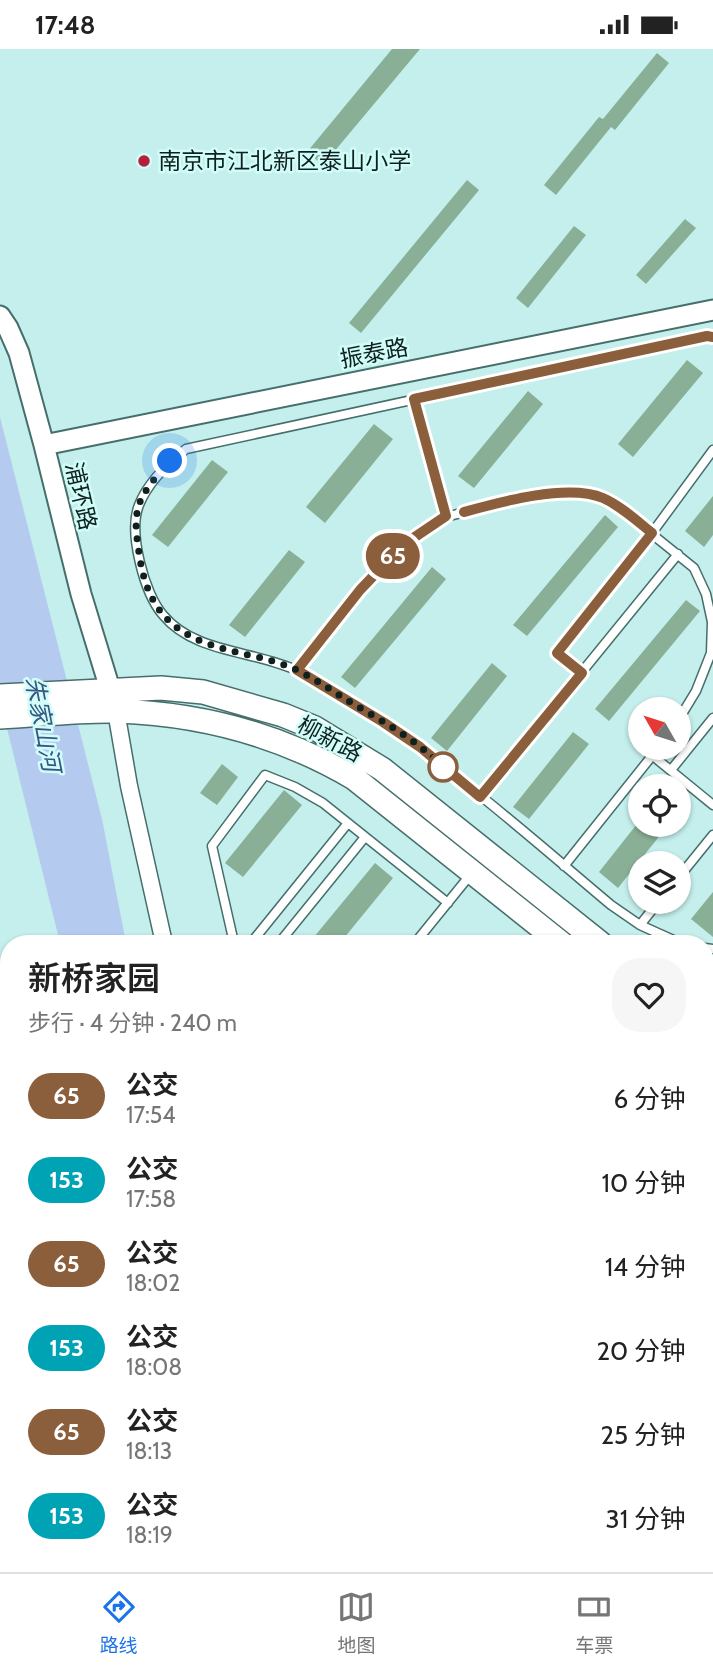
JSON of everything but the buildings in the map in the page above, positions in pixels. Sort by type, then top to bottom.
[{"type":"main road","name":"柳新路","points":[[0,717],[113,700],[161,688],[202,692],[283,715],[315,729],[382,769],[590,935]]},
{"type":"main road","name":"柳新路","points":[[0,696],[113,700],[238,728],[302,750],[354,778],[551,935]]},
{"type":"street","name":"振泰路","points":[[44,445],[713,310]]},
{"type":"street","name":"浦环路","points":[[0,316],[19,353],[81,594],[113,700],[162,935]]},
{"type":"lane","points":[[662,935],[640,925],[611,905],[420,747],[383,722],[297,670],[202,642],[182,632],[164,617],[149,596],[140,565],[136,527],[138,506],[152,481],[170,461],[186,449],[707,336],[713,337]]},
{"type":"lane","points":[[414,399],[446,516]]},
{"type":"lane","points":[[582,673],[557,653],[652,533],[713,450]]},
{"type":"lane","points":[[297,670],[360,590],[403,545],[446,516],[526,496],[569,493],[602,498],[652,533],[694,568],[706,594],[712,622],[711,653],[691,699]]},
{"type":"lane","points":[[480,797],[678,554]]},
{"type":"lane","points":[[671,770],[713,718]]},
{"type":"lane","points":[[564,866],[650,760]]},
{"type":"lane","points":[[658,760],[713,805]]},
{"type":"lane","points":[[232,935],[212,846],[265,775],[295,787],[323,803],[448,903]]},
{"type":"lane","points":[[257,935],[348,823]]},
{"type":"lane","points":[[691,862],[713,835]]},
{"type":"lane","points":[[285,935],[365,837]]},
{"type":"lane","points":[[422,935],[473,872]]},
{"type":"lane","points":[[640,925],[649,914]]},
{"type":"water","name":"朱家山河","points":[[0,417],[102,819],[124,935],[58,935],[0,700]]},
{"type":"bus line","name":"65","points":[[464,512],[526,496],[569,493],[602,498],[652,533],[557,653],[582,673],[480,797],[420,747],[297,670],[360,590],[403,545],[446,516],[414,399],[707,336],[713,337]]},
{"type":"place","name":"南京市江北新区泰山小学","points":[[144,161]]},
{"type":"route","points":[[170,461],[152,481],[138,506],[136,527],[140,565],[149,596],[164,617],[182,632],[202,642],[297,670],[383,722],[420,747],[443,767]]}]
